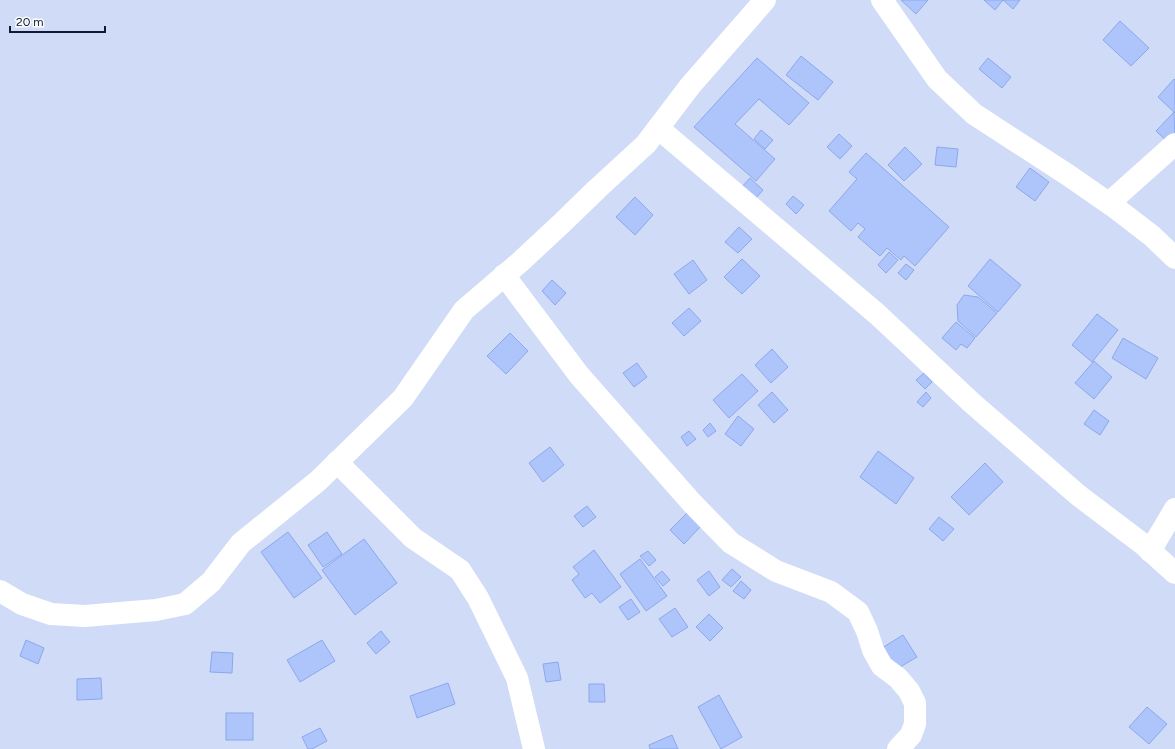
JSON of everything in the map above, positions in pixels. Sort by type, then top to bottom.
[{"type":"street","points":[[0,591],[22,604],[51,614],[85,616],[156,610],[185,604],[211,582],[241,543],[318,481],[403,398],[464,310],[504,276],[646,144],[690,86],[765,0]]},
{"type":"street","points":[[882,0],[937,79],[974,114],[1109,203],[1152,236],[1175,258]]},
{"type":"street","points":[[658,128],[877,314],[972,403],[1078,495],[1175,572]]},
{"type":"street","points":[[1109,203],[1175,144]]},
{"type":"street","points":[[504,276],[579,375],[692,504],[731,543],[776,571],[831,592],[858,612],[867,631],[873,650],[882,666],[898,678],[909,690],[915,703],[915,724],[911,735],[898,749]]},
{"type":"street","points":[[337,462],[413,538],[460,570],[478,598],[517,678],[534,749]]},
{"type":"street","points":[[1150,551],[1175,509]]},
{"type":"building","points":[[901,0],[928,0],[916,14]]},
{"type":"building","points":[[984,0],[1003,0],[995,10]]},
{"type":"building","points":[[1003,0],[1020,0],[1013,9]]},
{"type":"building","points":[[1120,21],[1149,48],[1131,66],[1103,40]]},
{"type":"building","points":[[801,56],[833,82],[818,100],[786,75]]},
{"type":"building","points":[[757,58],[809,103],[789,125],[759,99],[735,124],[775,159],[756,181],[694,127]]},
{"type":"building","points":[[988,58],[1011,77],[1002,88],[979,69]]},
{"type":"building","points":[[1174,79],[1175,80],[1175,113],[1158,97]]},
{"type":"building","points":[[1174,112],[1175,140],[1171,145],[1156,131]]},
{"type":"building","points":[[761,130],[773,140],[765,149],[754,139]]},
{"type":"building","points":[[839,134],[852,146],[840,159],[827,147]]},
{"type":"building","points":[[905,147],[922,164],[904,181],[888,165]]},
{"type":"building","points":[[937,147],[958,149],[956,167],[935,165]]},
{"type":"building","points":[[866,153],[949,227],[915,266],[904,256],[901,260],[887,248],[880,256],[858,237],[865,229],[858,223],[851,231],[829,211],[857,179],[849,172]]},
{"type":"building","points":[[1030,168],[1049,182],[1035,201],[1016,187]]},
{"type":"building","points":[[750,178],[763,190],[754,200],[741,188]]},
{"type":"building","points":[[793,196],[804,205],[796,214],[786,204]]},
{"type":"building","points":[[635,197],[653,215],[635,235],[616,217]]},
{"type":"building","points":[[739,227],[752,239],[738,253],[725,242]]},
{"type":"building","points":[[889,252],[898,260],[886,273],[878,265]]},
{"type":"building","points":[[742,259],[760,276],[742,294],[724,277]]},
{"type":"building","points":[[990,259],[1021,285],[998,312],[968,286]]},
{"type":"building","points":[[693,260],[707,280],[689,294],[674,274]]},
{"type":"building","points":[[906,264],[914,270],[906,280],[898,273]]},
{"type":"building","points":[[552,280],[566,293],[555,305],[542,291]]},
{"type":"building","points":[[964,295],[978,297],[997,313],[976,337],[958,321],[957,305]]},
{"type":"building","points":[[689,308],[701,321],[684,336],[672,323]]},
{"type":"building","points":[[1097,314],[1118,330],[1092,362],[1072,345]]},
{"type":"building","points":[[956,322],[975,338],[967,348],[961,344],[956,350],[942,338]]},
{"type":"building","points":[[510,333],[528,351],[506,374],[487,356]]},
{"type":"building","points":[[1123,338],[1158,358],[1146,379],[1112,358]]},
{"type":"building","points":[[772,349],[788,367],[771,383],[755,365]]},
{"type":"building","points":[[1094,361],[1112,377],[1094,399],[1075,383]]},
{"type":"building","points":[[637,363],[647,377],[634,387],[623,373]]},
{"type":"building","points":[[924,373],[932,382],[925,389],[916,380]]},
{"type":"building","points":[[742,374],[758,391],[729,418],[713,400]]},
{"type":"building","points":[[772,392],[788,410],[774,423],[758,405]]},
{"type":"building","points":[[926,392],[931,398],[923,407],[917,402]]},
{"type":"building","points":[[1094,410],[1109,421],[1100,435],[1084,424]]},
{"type":"building","points":[[738,416],[754,429],[741,446],[725,434]]},
{"type":"building","points":[[710,423],[716,431],[708,437],[703,430]]},
{"type":"building","points":[[689,431],[696,439],[687,446],[681,437]]},
{"type":"building","points":[[550,447],[564,465],[543,482],[529,463]]},
{"type":"building","points":[[878,451],[914,478],[896,504],[860,477]]},
{"type":"building","points":[[985,463],[1003,482],[969,515],[951,497]]},
{"type":"building","points":[[587,506],[596,517],[583,527],[574,516]]},
{"type":"building","points":[[688,512],[702,525],[684,544],[670,530]]},
{"type":"building","points":[[939,517],[954,529],[943,541],[929,529]]},
{"type":"building","points":[[288,532],[322,578],[294,598],[261,552]]},
{"type":"building","points":[[327,532],[342,554],[323,567],[308,545]]},
{"type":"building","points":[[364,539],[397,583],[355,615],[322,570]]},
{"type":"building","points":[[594,550],[621,587],[600,603],[592,593],[585,598],[572,580],[579,574],[573,567]]},
{"type":"building","points":[[648,551],[656,560],[649,566],[640,556]]},
{"type":"building","points":[[640,559],[667,596],[646,611],[620,574]]},
{"type":"building","points":[[732,569],[741,577],[731,587],[722,580]]},
{"type":"building","points":[[662,571],[670,580],[663,586],[655,577]]},
{"type":"building","points":[[709,571],[720,587],[709,596],[697,580]]},
{"type":"building","points":[[741,581],[751,590],[744,599],[733,591]]},
{"type":"building","points":[[631,599],[640,612],[628,620],[619,607]]},
{"type":"building","points":[[675,608],[688,627],[672,637],[659,619]]},
{"type":"building","points":[[709,614],[723,628],[710,641],[696,627]]},
{"type":"building","points":[[381,631],[390,642],[376,654],[367,643]]},
{"type":"building","points":[[903,635],[917,657],[895,670],[882,648]]},
{"type":"building","points":[[26,640],[44,648],[38,664],[20,656]]},
{"type":"building","points":[[322,640],[335,661],[300,682],[287,660]]},
{"type":"building","points":[[212,652],[233,653],[232,673],[210,672]]},
{"type":"building","points":[[558,662],[561,680],[546,682],[543,664]]},
{"type":"building","points":[[101,678],[102,699],[77,700],[77,679]]},
{"type":"building","points":[[448,683],[455,704],[417,718],[410,696]]},
{"type":"building","points":[[589,684],[604,684],[605,702],[589,702]]},
{"type":"building","points":[[719,695],[742,737],[721,749],[698,707]]},
{"type":"building","points":[[1147,707],[1167,724],[1149,744],[1129,727]]},
{"type":"building","points":[[226,713],[253,713],[253,740],[226,740]]},
{"type":"building","points":[[320,728],[327,741],[312,749],[308,749],[302,737]]},
{"type":"building","points":[[672,735],[678,749],[650,749],[649,745]]}]
